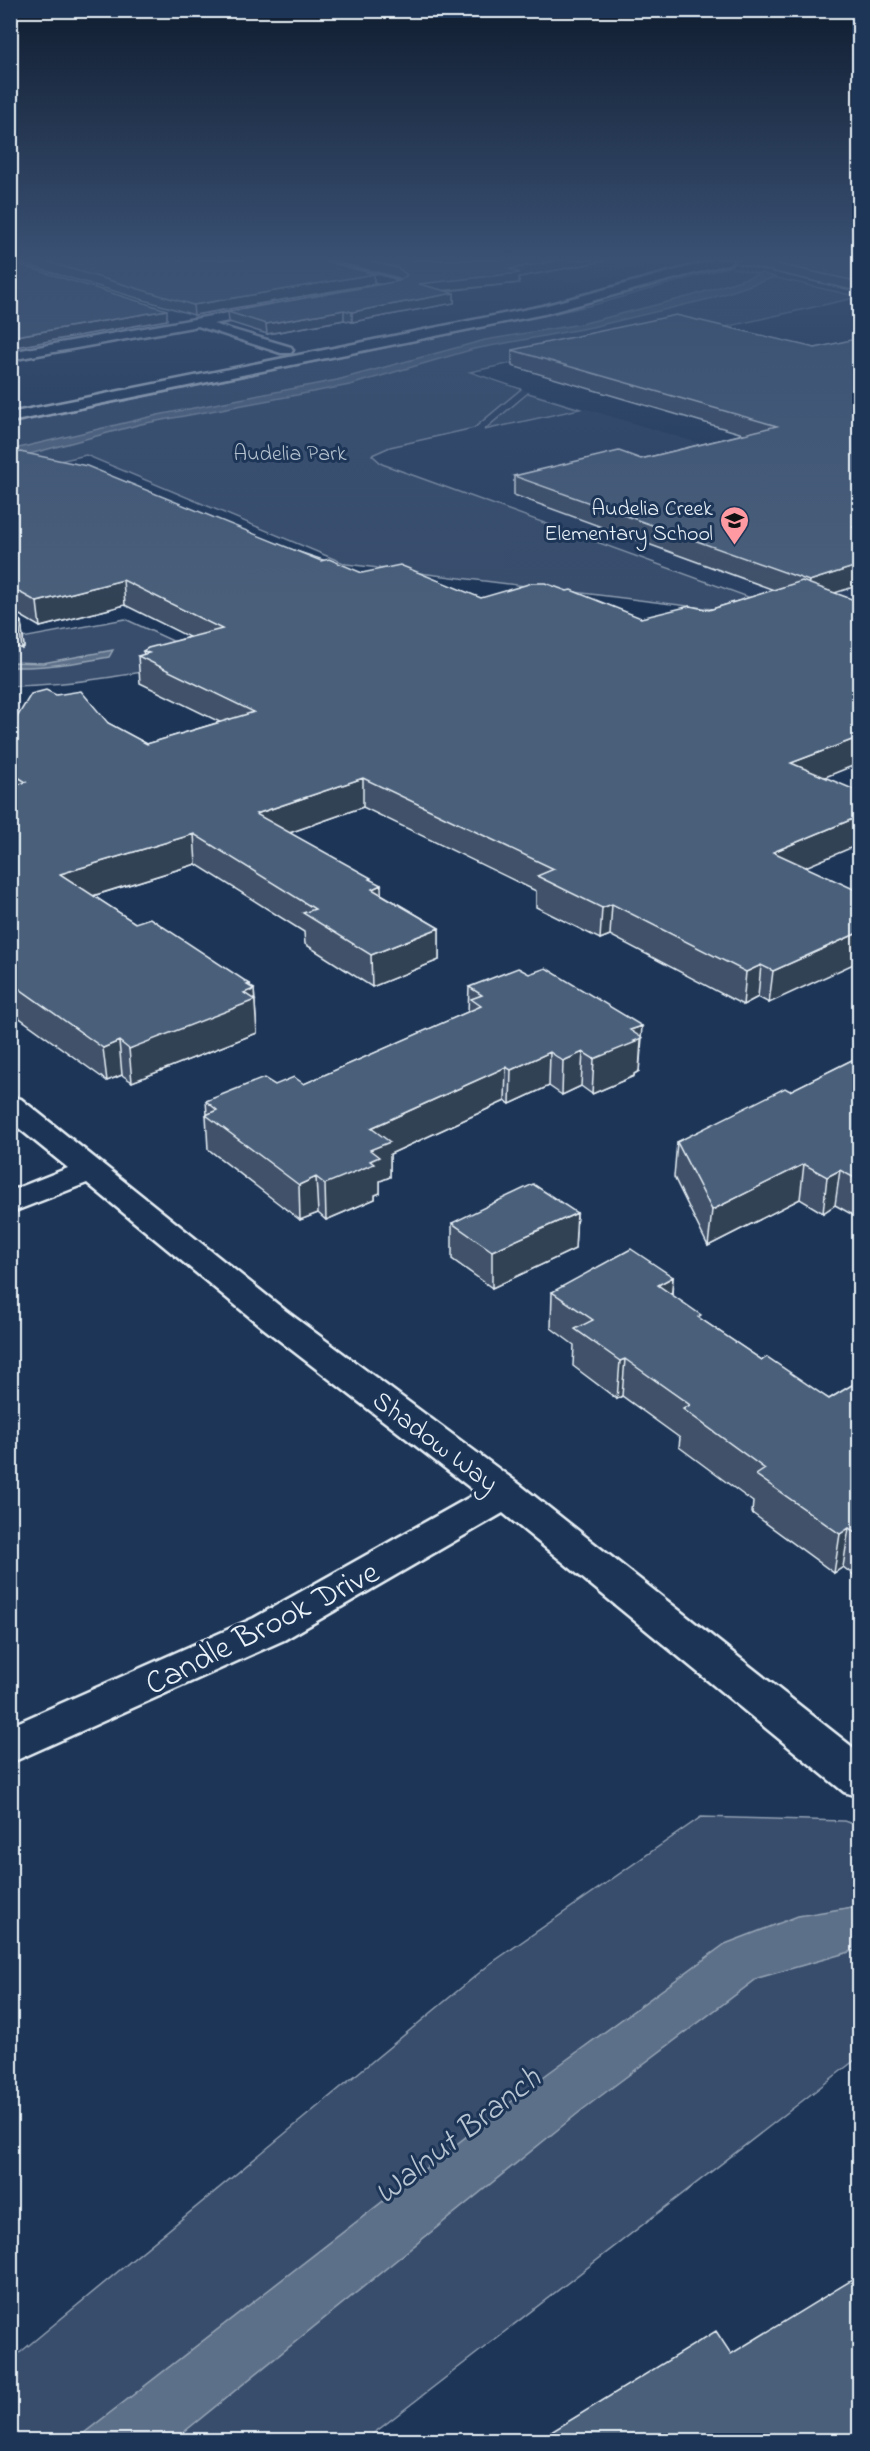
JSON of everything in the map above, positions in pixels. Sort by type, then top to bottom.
[{"type":"main road","points":[[10,404],[161,374]]},
{"type":"main road","points":[[10,418],[229,374]]},
{"type":"main road","name":"Shadow Way","points":[[10,1106],[274,1318],[505,1494],[860,1779]]},
{"type":"main road","points":[[10,1203],[91,1170]]},
{"type":"main road","name":"Candle Brook Drive","points":[[10,1746],[269,1629],[505,1494]]},
{"type":"shaded area","points":[[358,374],[387,374],[350,385],[141,424],[11,459],[10,450],[158,415]]},
{"type":"shaded area","name":"Audelia Creek Elementary School","points":[[521,389],[859,492],[859,620],[776,607],[382,464],[372,455],[390,447],[474,428]]},
{"type":"shaded area","points":[[113,650],[109,657],[85,661],[48,666],[11,667],[11,662],[43,663]]},
{"type":"shaded area","points":[[859,1906],[859,1951],[758,1978],[582,2110],[174,2440],[75,2440],[547,2074],[725,1944],[798,1916]]},
{"type":"green space","name":"Audelia Park","points":[[254,374],[477,374],[521,389],[474,428],[390,447],[372,455],[382,464],[776,607],[753,614],[346,564],[86,455],[11,472],[10,424]]},
{"type":"green space","points":[[528,393],[580,409],[484,430]]},
{"type":"green space","points":[[125,619],[212,659],[87,680],[11,686],[11,640]]},
{"type":"green space","points":[[701,1817],[844,1821],[859,1826],[859,2057],[365,2440],[11,2440],[11,2360],[490,1964]]},
{"type":"building","points":[[597,374],[860,374],[860,525],[852,527],[860,529],[860,565],[809,581],[514,476],[619,451],[641,459],[777,426]]},
{"type":"building","points":[[20,452],[87,466],[321,561],[329,559],[362,573],[400,565],[481,598],[532,583],[545,583],[567,591],[571,590],[641,618],[690,606],[709,610],[802,581],[860,602],[860,737],[791,763],[860,792],[860,816],[773,852],[860,892],[860,932],[773,971],[761,965],[746,972],[612,904],[602,908],[537,876],[554,869],[363,778],[256,814],[371,878],[369,879],[381,885],[372,889],[439,928],[371,955],[303,913],[315,909],[194,834],[60,874],[135,923],[150,918],[250,984],[247,985],[254,989],[244,993],[255,1000],[129,1049],[119,1041],[103,1048],[10,982],[10,970],[17,968],[10,964],[10,787],[26,782],[10,772],[10,716],[16,719],[31,694],[46,690],[56,695],[81,691],[108,723],[147,744],[254,712],[138,656],[149,653],[143,651],[148,648],[222,629],[123,580],[37,602],[10,587],[10,455]]},
{"type":"building","points":[[10,610],[21,622],[19,624],[10,619]]},
{"type":"building","points":[[518,968],[529,974],[546,968],[642,1026],[630,1030],[642,1038],[594,1059],[583,1052],[563,1061],[550,1052],[511,1070],[506,1067],[371,1128],[390,1142],[370,1150],[379,1157],[370,1161],[374,1164],[325,1184],[316,1177],[299,1185],[206,1115],[217,1110],[206,1101],[264,1078],[275,1085],[294,1077],[304,1084],[481,1006],[471,999],[482,995],[469,987]]},
{"type":"building","points":[[860,1056],[860,1181],[840,1170],[827,1177],[804,1164],[712,1210],[677,1142],[785,1088],[790,1091]]},
{"type":"building","points":[[533,1184],[577,1213],[492,1251],[452,1223]]},
{"type":"building","points":[[631,1249],[673,1277],[658,1285],[701,1315],[698,1317],[762,1360],[767,1357],[829,1399],[860,1380],[860,1536],[849,1528],[840,1534],[756,1475],[765,1469],[683,1409],[690,1405],[625,1359],[620,1361],[575,1329],[593,1320],[552,1292]]},
{"type":"building","points":[[860,2275],[860,2440],[538,2440],[716,2331],[731,2354]]},
{"type":"place","name":"Audelia Creek Elementary School","points":[[734,546]]},
{"type":"water label","name":"Walnut Branch","points":[[456,2134]]}]
